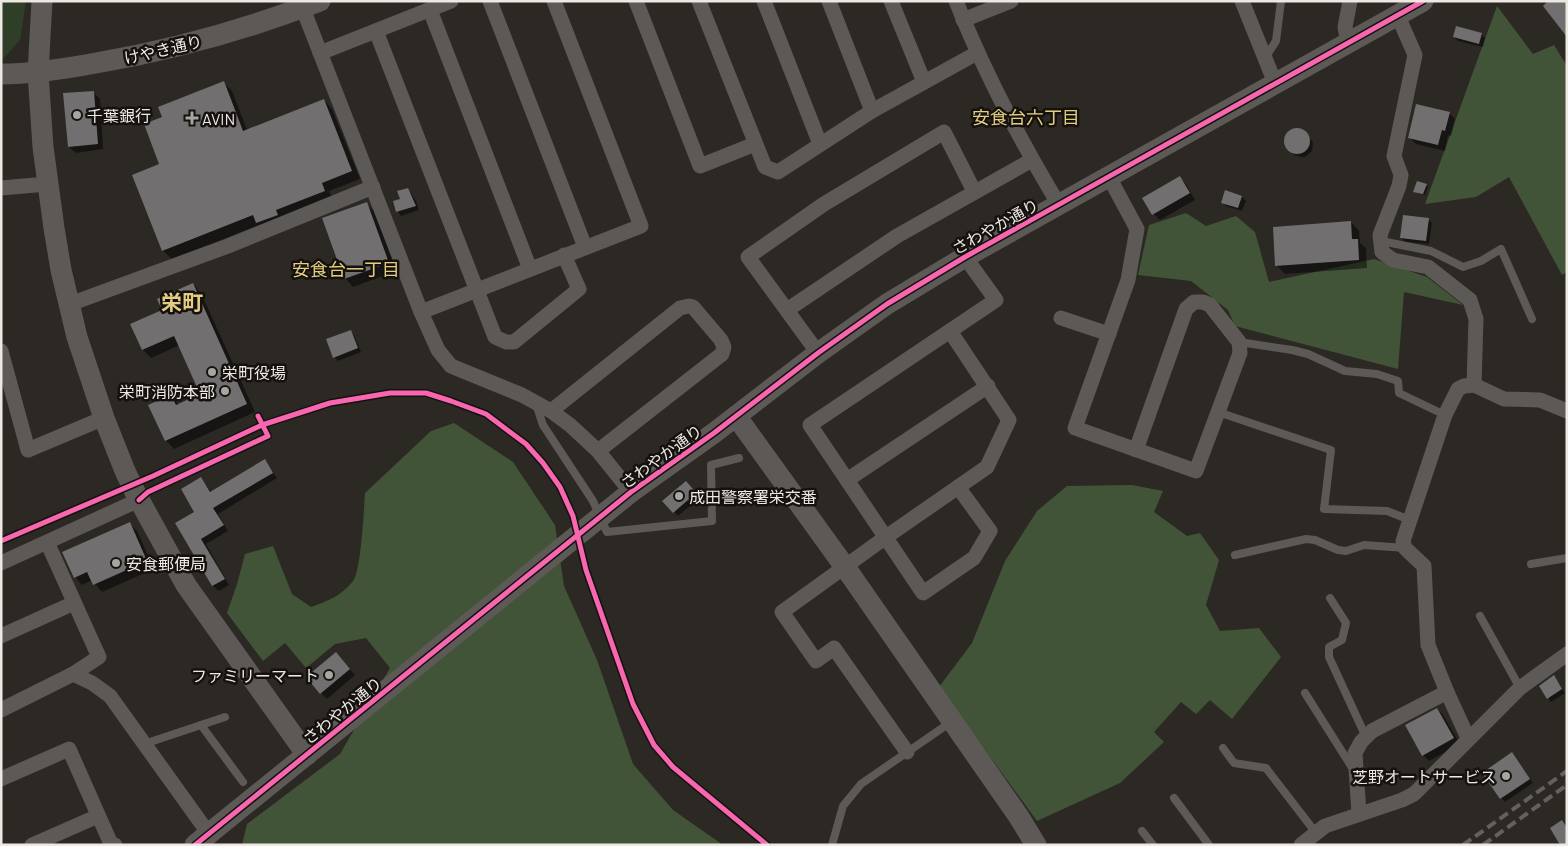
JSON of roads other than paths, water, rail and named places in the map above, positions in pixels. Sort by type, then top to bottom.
[{"type":"street","points":[[42,1],[38,73],[47,184],[61,270],[77,337],[104,418],[124,471],[186,585],[307,755]]},
{"type":"street","points":[[320,53],[451,1]]},
{"type":"street","points":[[490,1],[585,247]]},
{"type":"street","points":[[421,312],[641,226],[554,1]]},
{"type":"street","points":[[636,1],[700,166],[755,144]]},
{"type":"street","points":[[699,1],[765,167],[778,172],[872,111],[977,53]]},
{"type":"street","points":[[764,1],[820,144]]},
{"type":"street","points":[[829,1],[872,111]]},
{"type":"street","points":[[891,1],[924,82]]},
{"type":"street","points":[[956,1],[977,53],[1032,160],[1059,205]]},
{"type":"street","points":[[963,20],[1011,1]]},
{"type":"street","points":[[1242,1],[1276,83]]},
{"type":"street","points":[[1348,43],[1345,27],[1350,1]]},
{"type":"street","name":"さわやか通り","points":[[202,839],[631,492],[736,416],[818,352],[887,304],[965,257],[1423,1]]},
{"type":"street","points":[[308,3],[320,53],[421,312],[438,350],[450,366],[535,402],[570,424],[598,451],[631,492]]},
{"type":"street","name":"けやき通り","points":[[1,74],[38,73],[149,54],[211,37],[308,3]]},
{"type":"street","points":[[430,10],[530,269]]},
{"type":"street","points":[[1398,16],[1415,55],[1394,156],[1401,175],[1400,186],[1380,235],[1382,252],[1393,260],[1428,267],[1470,300],[1476,319],[1474,384]]},
{"type":"street","points":[[376,31],[495,336],[506,342],[514,342],[579,289],[564,256]]},
{"type":"street","points":[[818,352],[748,257],[824,204],[944,132],[974,191]]},
{"type":"street","points":[[786,310],[897,236],[1032,160]]},
{"type":"street","points":[[1109,177],[1136,230],[1128,280],[1075,428],[1136,450],[1196,471],[1240,353],[1239,342],[1210,305],[1203,302],[1194,302],[1186,309],[1136,450]]},
{"type":"street","points":[[1,188],[47,184]]},
{"type":"street","points":[[70,304],[228,246],[373,187]]},
{"type":"street","points":[[958,487],[990,531],[974,558],[923,593],[810,425],[996,300],[965,257]]},
{"type":"street","points":[[551,411],[680,308],[694,307],[721,340],[724,347],[722,354],[598,451]]},
{"type":"street","points":[[1061,318],[1109,334]]},
{"type":"street","points":[[907,752],[834,648],[816,661],[782,612],[987,467],[1009,420],[950,331]]},
{"type":"street","points":[[1,351],[28,450],[104,418]]},
{"type":"street","points":[[1468,738],[1428,645],[1424,566],[1404,548],[1403,541],[1445,415],[1458,389],[1474,384],[1504,398],[1540,400],[1567,411]]},
{"type":"street","points":[[848,480],[988,386]]},
{"type":"street","points":[[736,416],[845,567],[1036,845]]},
{"type":"street","points":[[1,563],[137,497]]},
{"type":"street","points":[[1,710],[73,674],[100,657],[47,542]]},
{"type":"street","points":[[1,636],[74,603]]},
{"type":"street","points":[[1301,845],[1325,826],[1402,800],[1414,794],[1520,688],[1567,654]]},
{"type":"street","points":[[73,674],[92,682],[110,696],[144,744],[202,839]]},
{"type":"street","points":[[1359,814],[1355,753],[1366,737],[1372,731],[1447,692]]},
{"type":"street","points":[[1,779],[69,749],[111,844],[115,845]]},
{"type":"street","points":[[32,845],[98,816]]},
{"type":"lane","points":[[1266,58],[1276,41],[1282,1]]},
{"type":"lane","points":[[1381,240],[1431,251],[1463,267],[1481,261],[1501,249],[1532,319]]},
{"type":"lane","points":[[1239,342],[1292,350],[1308,354],[1345,371],[1377,374],[1398,381],[1399,393],[1445,415]]},
{"type":"lane","points":[[535,402],[542,425],[593,501],[607,532],[712,522],[711,465],[739,458]]},
{"type":"lane","points":[[1218,412],[1331,450],[1324,509],[1387,510],[1410,520]]},
{"type":"lane","points":[[1235,555],[1306,539],[1316,540],[1338,550],[1346,551],[1364,545],[1404,548]]},
{"type":"lane","points":[[1531,564],[1567,558]]},
{"type":"lane","points":[[1330,598],[1346,623],[1342,640],[1329,647],[1329,657],[1366,737]]},
{"type":"lane","points":[[1480,616],[1520,688]]},
{"type":"lane","points":[[1305,693],[1355,772]]},
{"type":"lane","points":[[144,744],[225,717]]},
{"type":"lane","points":[[832,845],[843,806],[861,784],[952,721]]},
{"type":"lane","points":[[201,725],[243,782]]},
{"type":"lane","points":[[1223,748],[1234,763],[1266,768],[1316,834]]},
{"type":"lane","points":[[1174,798],[1209,845]]},
{"type":"lane","points":[[1142,831],[1153,845]]},
{"type":"railway","points":[[1463,845],[1567,771]]},
{"type":"railway","points":[[1483,845],[1567,785]]},
{"type":"place","name":"千葉銀行","points":[[77,115]]},
{"type":"place","name":"AVIN","points":[[192,118]]},
{"type":"place","name":"栄町役場","points":[[212,372]]},
{"type":"place","name":"栄町消防本部","points":[[225,391]]},
{"type":"place","name":"成田警察署栄交番","points":[[679,496]]},
{"type":"place","name":"安食郵便局","points":[[116,563]]},
{"type":"place","name":"ファミリーマート","points":[[329,675]]},
{"type":"place","name":"芝野オートサービス","points":[[1506,776]]},
{"type":"district","name":"安食台六丁目","points":[[1026,117]]},
{"type":"district","name":"安食台一丁目","points":[[346,269]]},
{"type":"district","name":"栄町","points":[[182,301]]}]
